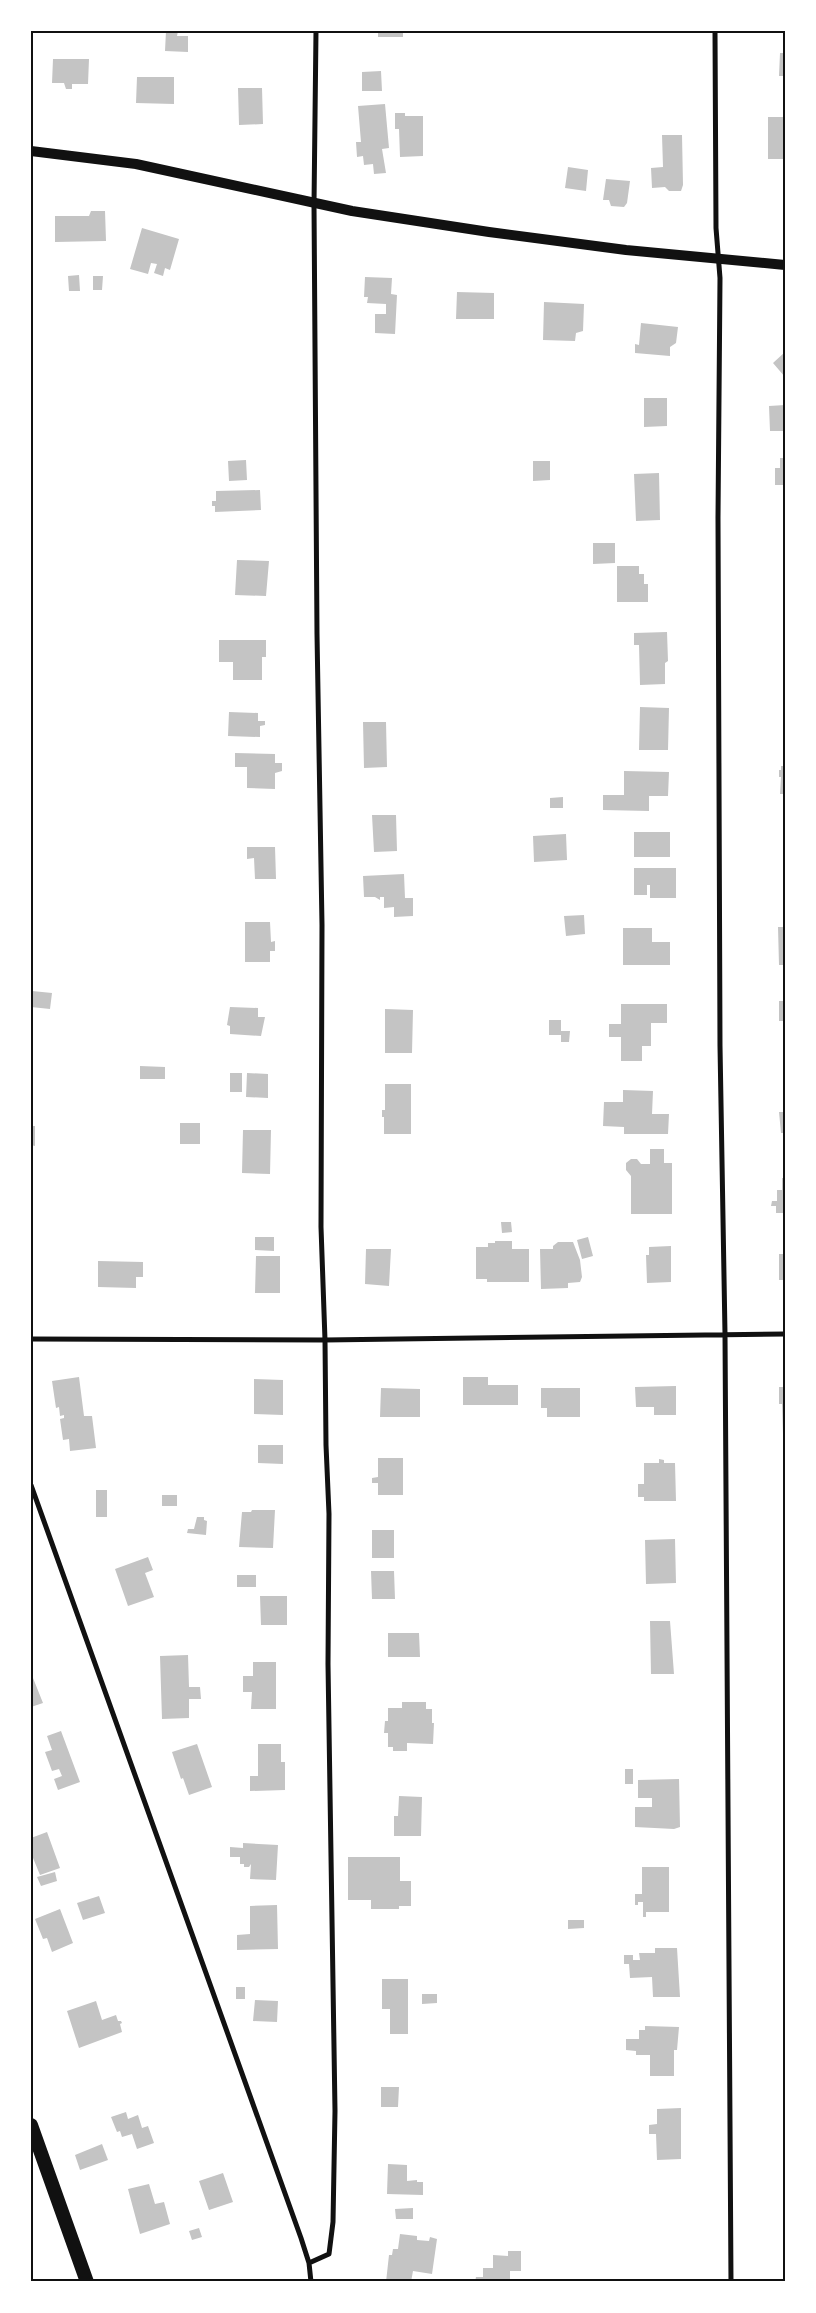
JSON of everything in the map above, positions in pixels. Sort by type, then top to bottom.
[{"type":"highway","points":[[31,2126],[87,2282]]},
{"type":"main road","points":[[31,151],[136,164],[314,204],[548,241],[785,265]]},
{"type":"street","points":[[309,2263],[329,2254],[334,2205],[335,2111],[328,1664],[329,1514],[321,1227],[322,925],[317,634],[314,204],[316,31]]},
{"type":"street","points":[[715,31],[716,228],[719,259],[720,1027],[725,1334],[731,2282]]},
{"type":"street","points":[[31,1339],[325,1340],[785,1334]]},
{"type":"street","points":[[31,1484],[309,2263],[311,2282]]},
{"type":"building","points":[[166,31],[178,31],[177,36],[188,36],[188,52],[165,51]]},
{"type":"building","points":[[378,31],[403,31],[403,37],[378,37]]},
{"type":"building","points":[[780,53],[785,53],[785,76],[779,76]]},
{"type":"building","points":[[53,59],[89,59],[88,84],[72,84],[72,89],[66,89],[64,83],[52,83]]},
{"type":"building","points":[[381,71],[382,91],[362,91],[362,72]]},
{"type":"building","points":[[137,77],[174,77],[174,104],[136,103]]},
{"type":"building","points":[[238,88],[262,88],[263,124],[239,125]]},
{"type":"building","points":[[385,104],[389,148],[382,149],[386,173],[374,174],[373,164],[364,165],[363,156],[357,157],[356,142],[361,142],[358,106]]},
{"type":"building","points":[[395,113],[405,113],[405,116],[423,116],[423,156],[400,157],[399,129],[395,129]]},
{"type":"building","points":[[768,117],[785,117],[785,159],[768,159]]},
{"type":"building","points":[[662,135],[682,135],[683,185],[681,191],[669,191],[665,187],[652,188],[651,168],[663,167]]},
{"type":"building","points":[[568,167],[588,170],[586,191],[565,188]]},
{"type":"building","points":[[606,179],[630,181],[627,203],[624,207],[611,206],[609,200],[603,200]]},
{"type":"building","points":[[91,211],[105,211],[106,241],[55,242],[55,216],[89,216]]},
{"type":"building","points":[[142,228],[179,239],[170,270],[165,268],[163,276],[154,273],[157,264],[151,263],[148,274],[130,269]]},
{"type":"building","points":[[79,275],[80,291],[69,291],[68,276]]},
{"type":"building","points":[[93,276],[103,276],[102,290],[93,290]]},
{"type":"building","points":[[365,277],[392,278],[391,294],[397,295],[395,334],[375,333],[375,314],[386,314],[386,304],[367,303],[368,297],[364,297]]},
{"type":"building","points":[[457,292],[494,293],[494,319],[456,319]]},
{"type":"building","points":[[544,302],[584,304],[583,331],[576,333],[575,341],[543,340]]},
{"type":"building","points":[[641,323],[678,327],[676,343],[670,347],[670,356],[635,353],[635,344],[639,345]]},
{"type":"building","points":[[785,352],[785,377],[773,363]]},
{"type":"building","points":[[644,398],[667,398],[667,426],[644,427]]},
{"type":"building","points":[[785,405],[785,431],[770,431],[769,406]]},
{"type":"building","points":[[780,458],[785,458],[785,485],[775,485],[775,468],[780,468]]},
{"type":"building","points":[[246,460],[247,480],[229,481],[228,461]]},
{"type":"building","points":[[533,461],[550,461],[550,480],[533,481]]},
{"type":"building","points":[[659,473],[660,520],[636,521],[634,474]]},
{"type":"building","points":[[260,490],[261,510],[215,512],[215,506],[212,506],[212,501],[216,501],[216,491]]},
{"type":"building","points":[[593,543],[615,543],[615,563],[593,564]]},
{"type":"building","points":[[237,560],[269,561],[266,596],[235,595]]},
{"type":"building","points":[[617,566],[639,566],[639,574],[644,574],[644,584],[648,584],[648,602],[617,602]]},
{"type":"building","points":[[667,632],[668,661],[665,663],[665,684],[640,685],[639,645],[634,645],[634,633]]},
{"type":"building","points":[[219,640],[266,640],[266,657],[262,657],[262,680],[233,680],[233,662],[219,662]]},
{"type":"building","points":[[640,707],[669,708],[668,750],[639,750]]},
{"type":"building","points":[[229,712],[258,713],[258,721],[265,721],[265,725],[260,726],[260,737],[228,736]]},
{"type":"building","points":[[363,722],[386,722],[387,767],[364,768]]},
{"type":"building","points":[[235,753],[275,754],[275,763],[282,763],[282,771],[275,773],[275,789],[247,788],[247,767],[235,767]]},
{"type":"building","points":[[781,766],[785,766],[785,794],[780,794],[781,777],[779,777],[779,770],[781,770]]},
{"type":"building","points":[[624,771],[669,772],[668,796],[649,796],[649,811],[603,810],[603,795],[624,795]]},
{"type":"building","points":[[563,797],[563,808],[550,808],[550,798]]},
{"type":"building","points":[[372,815],[396,815],[397,851],[374,852]]},
{"type":"building","points":[[634,832],[670,832],[670,857],[634,857]]},
{"type":"building","points":[[566,834],[567,860],[534,862],[533,836]]},
{"type":"building","points":[[247,847],[275,847],[276,879],[255,879],[254,858],[247,859]]},
{"type":"building","points":[[634,868],[676,868],[676,898],[650,898],[650,885],[647,885],[647,895],[634,895]]},
{"type":"building","points":[[404,874],[405,898],[413,898],[413,916],[394,917],[394,907],[384,908],[384,897],[380,897],[380,900],[375,897],[364,897],[363,876]]},
{"type":"building","points":[[584,915],[585,934],[566,936],[564,916]]},
{"type":"building","points":[[245,922],[270,922],[271,942],[275,941],[275,951],[270,951],[270,962],[245,962]]},
{"type":"building","points":[[778,927],[785,927],[785,965],[779,965]]},
{"type":"building","points":[[623,928],[652,928],[652,942],[670,942],[670,965],[623,965]]},
{"type":"building","points":[[32,991],[52,993],[50,1009],[31,1007]]},
{"type":"building","points":[[779,1001],[785,1001],[785,1021],[779,1021]]},
{"type":"building","points":[[621,1004],[667,1004],[667,1023],[651,1023],[651,1046],[642,1046],[642,1061],[621,1061],[621,1037],[609,1037],[609,1024],[621,1024]]},
{"type":"building","points":[[230,1007],[258,1008],[258,1017],[265,1017],[261,1036],[230,1034],[230,1026],[227,1025]]},
{"type":"building","points":[[385,1009],[413,1010],[412,1053],[385,1053]]},
{"type":"building","points":[[549,1020],[561,1020],[561,1031],[570,1031],[569,1042],[561,1042],[561,1035],[549,1035]]},
{"type":"building","points":[[140,1066],[165,1067],[165,1079],[140,1079]]},
{"type":"building","points":[[230,1073],[242,1073],[242,1092],[230,1092]]},
{"type":"building","points":[[247,1073],[268,1074],[268,1098],[246,1097]]},
{"type":"building","points":[[385,1084],[411,1084],[411,1134],[384,1134],[382,1110],[385,1110]]},
{"type":"building","points":[[623,1090],[653,1091],[652,1114],[669,1114],[668,1134],[624,1134],[624,1127],[603,1126],[604,1102],[623,1102]]},
{"type":"building","points":[[779,1112],[785,1112],[785,1133],[781,1133]]},
{"type":"building","points":[[180,1123],[200,1123],[200,1144],[180,1144]]},
{"type":"building","points":[[31,1126],[35,1126],[35,1146],[31,1145]]},
{"type":"building","points":[[243,1130],[271,1130],[270,1174],[242,1173]]},
{"type":"building","points":[[650,1149],[664,1149],[664,1163],[672,1163],[672,1214],[631,1214],[631,1176],[626,1170],[626,1163],[631,1159],[637,1159],[641,1164],[650,1164]]},
{"type":"building","points":[[782,1178],[785,1178],[785,1213],[776,1213],[776,1206],[771,1206],[772,1201],[777,1201],[777,1190],[782,1190]]},
{"type":"building","points":[[501,1222],[511,1222],[512,1232],[502,1233]]},
{"type":"building","points":[[255,1237],[274,1237],[274,1251],[255,1250]]},
{"type":"building","points":[[588,1237],[593,1256],[582,1259],[577,1240]]},
{"type":"building","points":[[495,1241],[512,1241],[512,1249],[529,1249],[529,1282],[487,1282],[487,1279],[476,1279],[476,1247],[488,1247],[488,1243],[495,1243]]},
{"type":"building","points":[[558,1242],[573,1242],[580,1260],[582,1277],[580,1282],[568,1283],[568,1288],[541,1289],[540,1249],[553,1249],[553,1246]]},
{"type":"building","points":[[671,1246],[671,1282],[647,1283],[646,1255],[649,1255],[649,1247]]},
{"type":"building","points":[[366,1249],[391,1249],[389,1286],[365,1284]]},
{"type":"building","points":[[779,1254],[785,1254],[785,1280],[779,1280]]},
{"type":"building","points":[[256,1256],[280,1256],[280,1293],[255,1293]]},
{"type":"building","points":[[98,1261],[143,1262],[143,1277],[136,1277],[136,1288],[98,1287]]},
{"type":"building","points":[[79,1377],[84,1416],[92,1416],[96,1448],[70,1451],[69,1439],[63,1440],[60,1419],[64,1418],[64,1415],[60,1416],[59,1407],[56,1408],[52,1381]]},
{"type":"building","points":[[463,1377],[488,1377],[488,1385],[518,1385],[518,1405],[463,1405]]},
{"type":"building","points":[[254,1379],[283,1380],[283,1415],[254,1414]]},
{"type":"building","points":[[676,1386],[676,1415],[654,1415],[654,1407],[636,1407],[635,1387]]},
{"type":"building","points":[[779,1387],[785,1387],[785,1434],[783,1434],[782,1404],[779,1404]]},
{"type":"building","points":[[381,1388],[420,1389],[420,1417],[380,1417]]},
{"type":"building","points":[[541,1388],[580,1388],[580,1417],[547,1417],[547,1408],[541,1408]]},
{"type":"building","points":[[258,1445],[283,1445],[283,1464],[258,1463]]},
{"type":"building","points":[[378,1458],[403,1458],[403,1495],[378,1495],[378,1483],[372,1483],[372,1478],[378,1477]]},
{"type":"building","points":[[659,1459],[664,1460],[664,1463],[675,1463],[676,1501],[644,1501],[644,1497],[638,1497],[638,1484],[644,1484],[644,1463],[659,1463]]},
{"type":"building","points":[[96,1490],[107,1490],[107,1517],[96,1517]]},
{"type":"building","points":[[162,1495],[177,1495],[177,1506],[162,1506]]},
{"type":"building","points":[[252,1510],[275,1510],[273,1548],[239,1547],[242,1512],[251,1512]]},
{"type":"building","points":[[197,1517],[204,1517],[204,1520],[207,1521],[206,1535],[187,1533],[188,1529],[194,1529]]},
{"type":"building","points":[[372,1530],[394,1530],[394,1558],[372,1558]]},
{"type":"building","points":[[675,1539],[676,1583],[646,1584],[645,1540]]},
{"type":"building","points":[[148,1557],[153,1570],[145,1573],[154,1597],[128,1606],[115,1569]]},
{"type":"building","points":[[371,1571],[394,1571],[395,1599],[372,1599]]},
{"type":"building","points":[[237,1575],[256,1575],[256,1587],[237,1587]]},
{"type":"building","points":[[260,1596],[287,1596],[287,1625],[261,1625]]},
{"type":"building","points":[[650,1621],[670,1621],[674,1674],[651,1674]]},
{"type":"building","points":[[388,1633],[419,1633],[420,1657],[388,1657]]},
{"type":"building","points":[[188,1655],[189,1687],[200,1687],[201,1699],[189,1699],[189,1718],[162,1719],[160,1656]]},
{"type":"building","points":[[253,1662],[276,1662],[276,1709],[251,1709],[252,1692],[243,1692],[243,1676],[253,1676]]},
{"type":"building","points":[[31,1673],[43,1703],[31,1707]]},
{"type":"building","points":[[402,1702],[426,1702],[426,1709],[432,1709],[432,1723],[434,1723],[433,1744],[407,1743],[407,1751],[393,1751],[393,1747],[388,1747],[388,1733],[384,1733],[385,1721],[388,1721],[388,1708],[402,1708]]},
{"type":"building","points":[[61,1731],[80,1782],[58,1790],[54,1779],[62,1776],[59,1769],[52,1771],[45,1752],[52,1750],[47,1736]]},
{"type":"building","points":[[197,1744],[212,1787],[189,1795],[183,1778],[181,1779],[172,1752]]},
{"type":"building","points":[[258,1744],[281,1744],[281,1762],[285,1762],[285,1790],[250,1791],[250,1776],[258,1776]]},
{"type":"building","points":[[625,1769],[633,1769],[633,1784],[625,1784]]},
{"type":"building","points":[[679,1779],[680,1827],[674,1829],[635,1827],[635,1807],[652,1807],[652,1798],[638,1798],[638,1780]]},
{"type":"building","points":[[399,1796],[422,1797],[421,1836],[394,1836],[394,1816],[398,1816]]},
{"type":"building","points":[[47,1832],[60,1868],[40,1875],[31,1853],[31,1838]]},
{"type":"building","points":[[243,1843],[278,1845],[276,1880],[250,1879],[251,1864],[249,1867],[244,1867],[244,1864],[240,1864],[240,1857],[230,1857],[230,1847],[243,1848]]},
{"type":"building","points":[[348,1857],[400,1857],[400,1881],[411,1881],[411,1906],[399,1906],[399,1909],[371,1909],[371,1900],[348,1900]]},
{"type":"building","points":[[642,1867],[669,1867],[669,1912],[646,1912],[646,1917],[643,1917],[643,1902],[638,1902],[638,1905],[635,1905],[635,1894],[642,1894]]},
{"type":"building","points":[[55,1872],[57,1881],[41,1886],[37,1877]]},
{"type":"building","points":[[99,1896],[105,1913],[83,1920],[77,1903]]},
{"type":"building","points":[[277,1905],[278,1949],[237,1950],[237,1935],[250,1934],[250,1906]]},
{"type":"building","points":[[60,1909],[73,1943],[52,1952],[47,1938],[43,1939],[35,1919]]},
{"type":"building","points":[[568,1920],[584,1920],[584,1928],[568,1929]]},
{"type":"building","points":[[655,1948],[677,1948],[680,1997],[653,1997],[652,1977],[630,1978],[629,1964],[624,1964],[624,1955],[633,1955],[633,1960],[640,1960],[639,1953],[655,1953]]},
{"type":"building","points":[[382,1979],[408,1979],[408,2034],[390,2034],[390,2009],[382,2009]]},
{"type":"building","points":[[236,1987],[245,1987],[245,1999],[236,1999]]},
{"type":"building","points":[[422,1994],[437,1994],[437,2003],[422,2004]]},
{"type":"building","points":[[255,2000],[278,2001],[277,2022],[253,2021]]},
{"type":"building","points":[[96,2001],[102,2020],[116,2015],[118,2021],[122,2023],[120,2024],[122,2032],[79,2048],[67,2011]]},
{"type":"building","points":[[645,2026],[679,2027],[677,2050],[674,2050],[674,2076],[650,2076],[650,2055],[636,2055],[636,2051],[626,2050],[626,2039],[639,2039],[639,2030],[645,2030]]},
{"type":"building","points":[[381,2087],[399,2087],[398,2107],[381,2107]]},
{"type":"building","points":[[681,2108],[681,2159],[657,2160],[656,2134],[649,2134],[649,2125],[657,2124],[657,2109]]},
{"type":"building","points":[[126,2112],[128,2119],[138,2115],[142,2128],[148,2126],[154,2143],[137,2149],[132,2134],[122,2137],[120,2131],[117,2132],[111,2117]]},
{"type":"building","points":[[102,2144],[108,2160],[80,2170],[75,2155]]},
{"type":"building","points":[[388,2164],[407,2165],[407,2181],[417,2180],[417,2182],[423,2182],[423,2195],[387,2194]]},
{"type":"building","points":[[223,2173],[233,2202],[209,2210],[199,2181]]},
{"type":"building","points":[[149,2184],[155,2204],[164,2202],[170,2224],[140,2234],[128,2189]]},
{"type":"building","points":[[413,2208],[413,2219],[396,2219],[395,2209]]},
{"type":"building","points":[[199,2228],[202,2237],[192,2240],[189,2231]]},
{"type":"building","points":[[400,2234],[417,2236],[417,2240],[429,2241],[430,2237],[437,2239],[432,2274],[413,2271],[411,2282],[386,2282],[389,2255],[392,2255],[393,2249],[398,2249]]},
{"type":"building","points":[[508,2251],[521,2251],[521,2271],[510,2271],[510,2282],[475,2282],[476,2277],[483,2277],[483,2268],[493,2268],[493,2255],[508,2256]]}]
